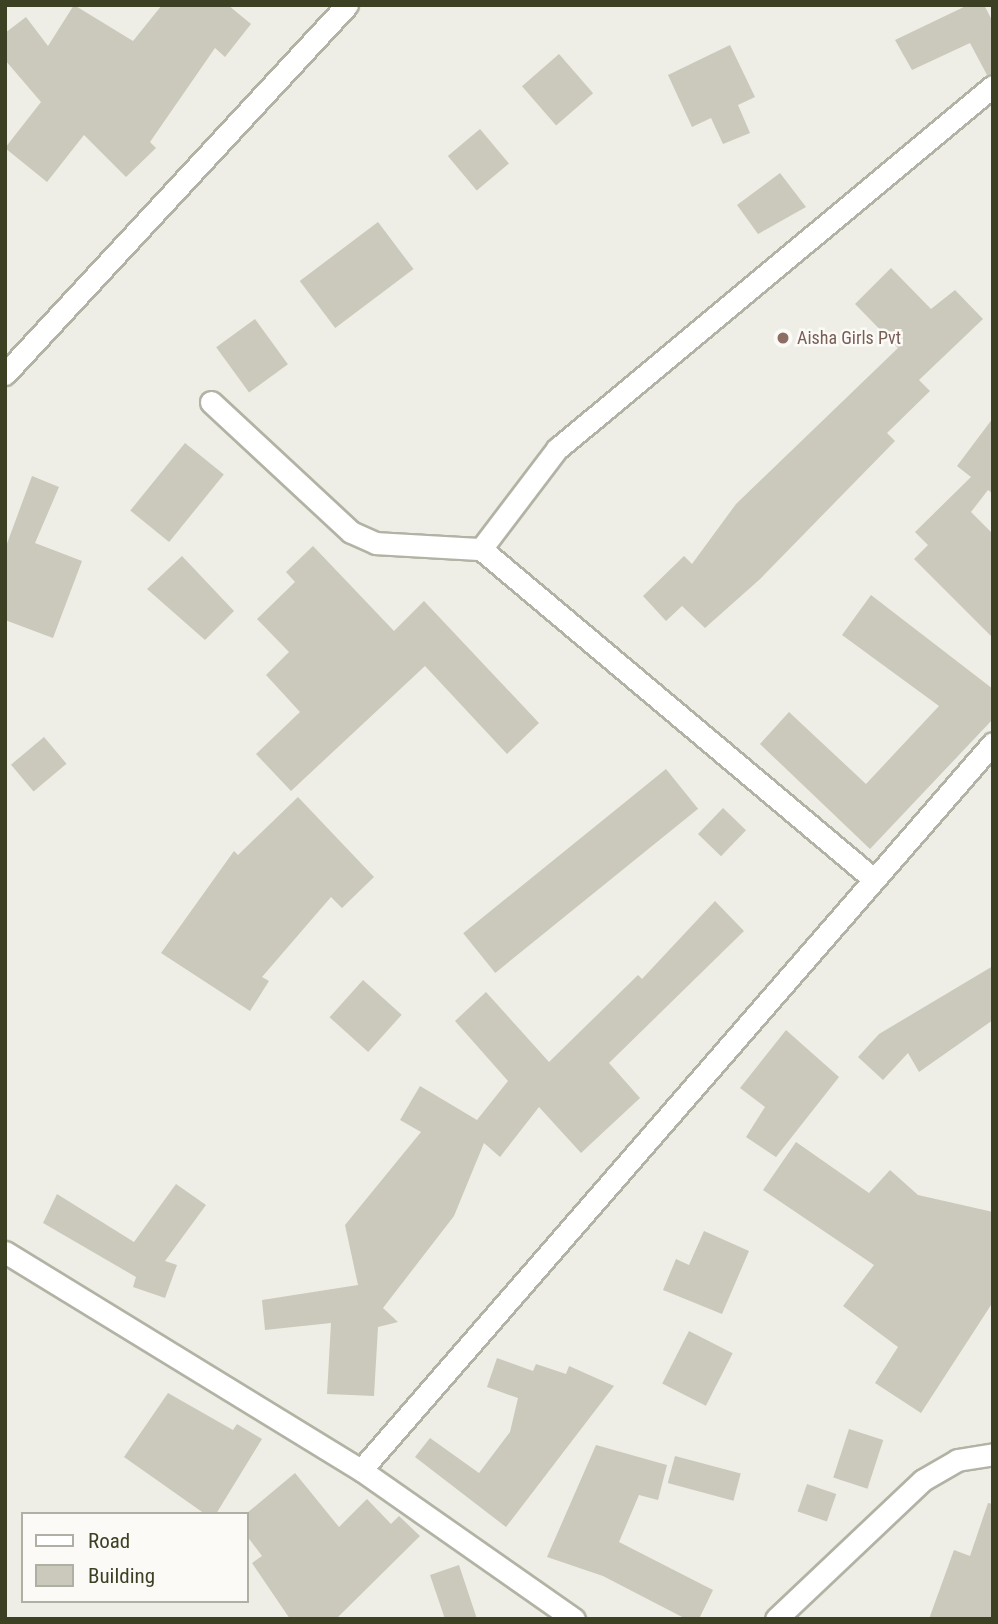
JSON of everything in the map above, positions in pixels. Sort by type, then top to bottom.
[{"type":"street","points":[[5,374],[347,5]]},
{"type":"street","points":[[481,549],[557,449],[993,86]]},
{"type":"street","points":[[211,402],[351,532],[376,543],[481,549],[871,877]]},
{"type":"street","points":[[361,1470],[871,877],[993,743]]},
{"type":"street","points":[[7,1258],[361,1470],[574,1619]]},
{"type":"street","points":[[776,1619],[923,1480],[957,1460],[993,1454]]},
{"type":"building","points":[[74,5],[133,41],[162,5],[228,5],[251,24],[225,57],[215,48],[150,142],[156,148],[126,177],[84,135],[47,182],[5,148],[41,102],[5,60],[5,33],[26,17],[48,46]]},
{"type":"building","points":[[968,5],[984,5],[993,22],[993,73],[987,75],[970,43],[912,70],[895,40]]},
{"type":"building","points":[[730,45],[755,97],[738,105],[750,133],[723,144],[711,118],[692,127],[668,75]]},
{"type":"building","points":[[559,54],[593,93],[556,125],[522,86]]},
{"type":"building","points":[[480,129],[509,163],[477,190],[448,156]]},
{"type":"building","points":[[780,173],[806,207],[758,234],[737,205]]},
{"type":"building","points":[[378,222],[414,269],[335,328],[300,281]]},
{"type":"building","points":[[891,268],[931,309],[955,290],[983,319],[919,380],[930,391],[887,433],[895,441],[759,580],[705,628],[682,606],[666,621],[643,596],[684,556],[692,564],[736,504],[898,348],[855,304]]},
{"type":"building","points":[[255,319],[288,364],[249,393],[216,347]]},
{"type":"building","points":[[993,418],[993,494],[988,490],[971,512],[993,534],[993,638],[914,559],[928,545],[915,532],[971,477],[957,466]]},
{"type":"building","points":[[185,443],[224,474],[169,542],[130,511]]},
{"type":"building","points":[[32,476],[59,487],[35,543],[82,561],[53,638],[5,620],[5,549]]},
{"type":"building","points":[[313,546],[394,631],[424,601],[539,723],[507,754],[425,666],[291,791],[256,754],[300,712],[266,675],[289,652],[257,619],[295,582],[286,572]]},
{"type":"building","points":[[182,556],[234,611],[205,640],[147,589]]},
{"type":"building","points":[[871,595],[993,689],[993,719],[870,849],[760,744],[789,712],[866,784],[939,706],[842,635]]},
{"type":"building","points":[[44,737],[66,764],[34,791],[11,765]]},
{"type":"building","points":[[666,769],[698,809],[495,973],[463,933]]},
{"type":"building","points":[[298,797],[374,877],[342,908],[331,897],[262,977],[269,981],[250,1011],[161,953],[234,851],[238,855]]},
{"type":"building","points":[[723,808],[746,830],[721,856],[698,834]]},
{"type":"building","points":[[715,901],[744,931],[609,1063],[640,1098],[581,1153],[539,1107],[500,1157],[484,1143],[454,1216],[383,1308],[398,1322],[378,1327],[374,1396],[327,1394],[331,1323],[265,1330],[262,1300],[358,1285],[345,1225],[421,1132],[400,1120],[420,1086],[477,1120],[508,1081],[455,1021],[486,992],[549,1062],[638,975],[642,979]]},
{"type":"building","points":[[993,966],[993,1020],[919,1072],[908,1053],[883,1080],[858,1057],[879,1034]]},
{"type":"building","points":[[363,980],[402,1015],[368,1052],[330,1017]]},
{"type":"building","points":[[786,1030],[839,1077],[776,1157],[746,1137],[765,1107],[740,1088]]},
{"type":"building","points":[[796,1142],[869,1193],[890,1170],[918,1195],[993,1212],[993,1302],[921,1413],[875,1383],[898,1347],[843,1306],[874,1265],[763,1190]]},
{"type":"building","points":[[176,1184],[206,1205],[165,1261],[177,1265],[165,1298],[133,1287],[136,1277],[43,1223],[57,1194],[134,1242]]},
{"type":"building","points":[[704,1231],[749,1251],[722,1314],[663,1290],[676,1259],[689,1265]]},
{"type":"building","points":[[689,1331],[733,1353],[706,1406],[662,1384]]},
{"type":"building","points":[[497,1358],[533,1371],[536,1364],[566,1374],[569,1366],[614,1386],[506,1527],[415,1457],[430,1438],[479,1473],[510,1432],[518,1398],[487,1387]]},
{"type":"building","points":[[168,1393],[233,1430],[237,1424],[262,1439],[217,1512],[202,1512],[124,1457]]},
{"type":"building","points":[[849,1429],[883,1440],[867,1489],[833,1478]]},
{"type":"building","points":[[596,1445],[667,1465],[658,1500],[639,1495],[619,1542],[713,1590],[699,1619],[686,1619],[603,1576],[547,1557]]},
{"type":"building","points":[[675,1456],[741,1474],[733,1501],[668,1483]]},
{"type":"building","points":[[295,1473],[339,1527],[367,1499],[391,1524],[399,1516],[420,1536],[336,1619],[290,1619],[252,1563],[262,1556],[248,1537],[248,1512]]},
{"type":"building","points":[[807,1484],[836,1494],[827,1522],[798,1511]]},
{"type":"building","points":[[988,1503],[993,1504],[993,1619],[929,1619],[954,1550],[970,1556]]},
{"type":"building","points":[[459,1565],[477,1619],[445,1619],[430,1575]]},
{"type":"place","name":"Aisha Girls Pvt","points":[[783,338]]}]
